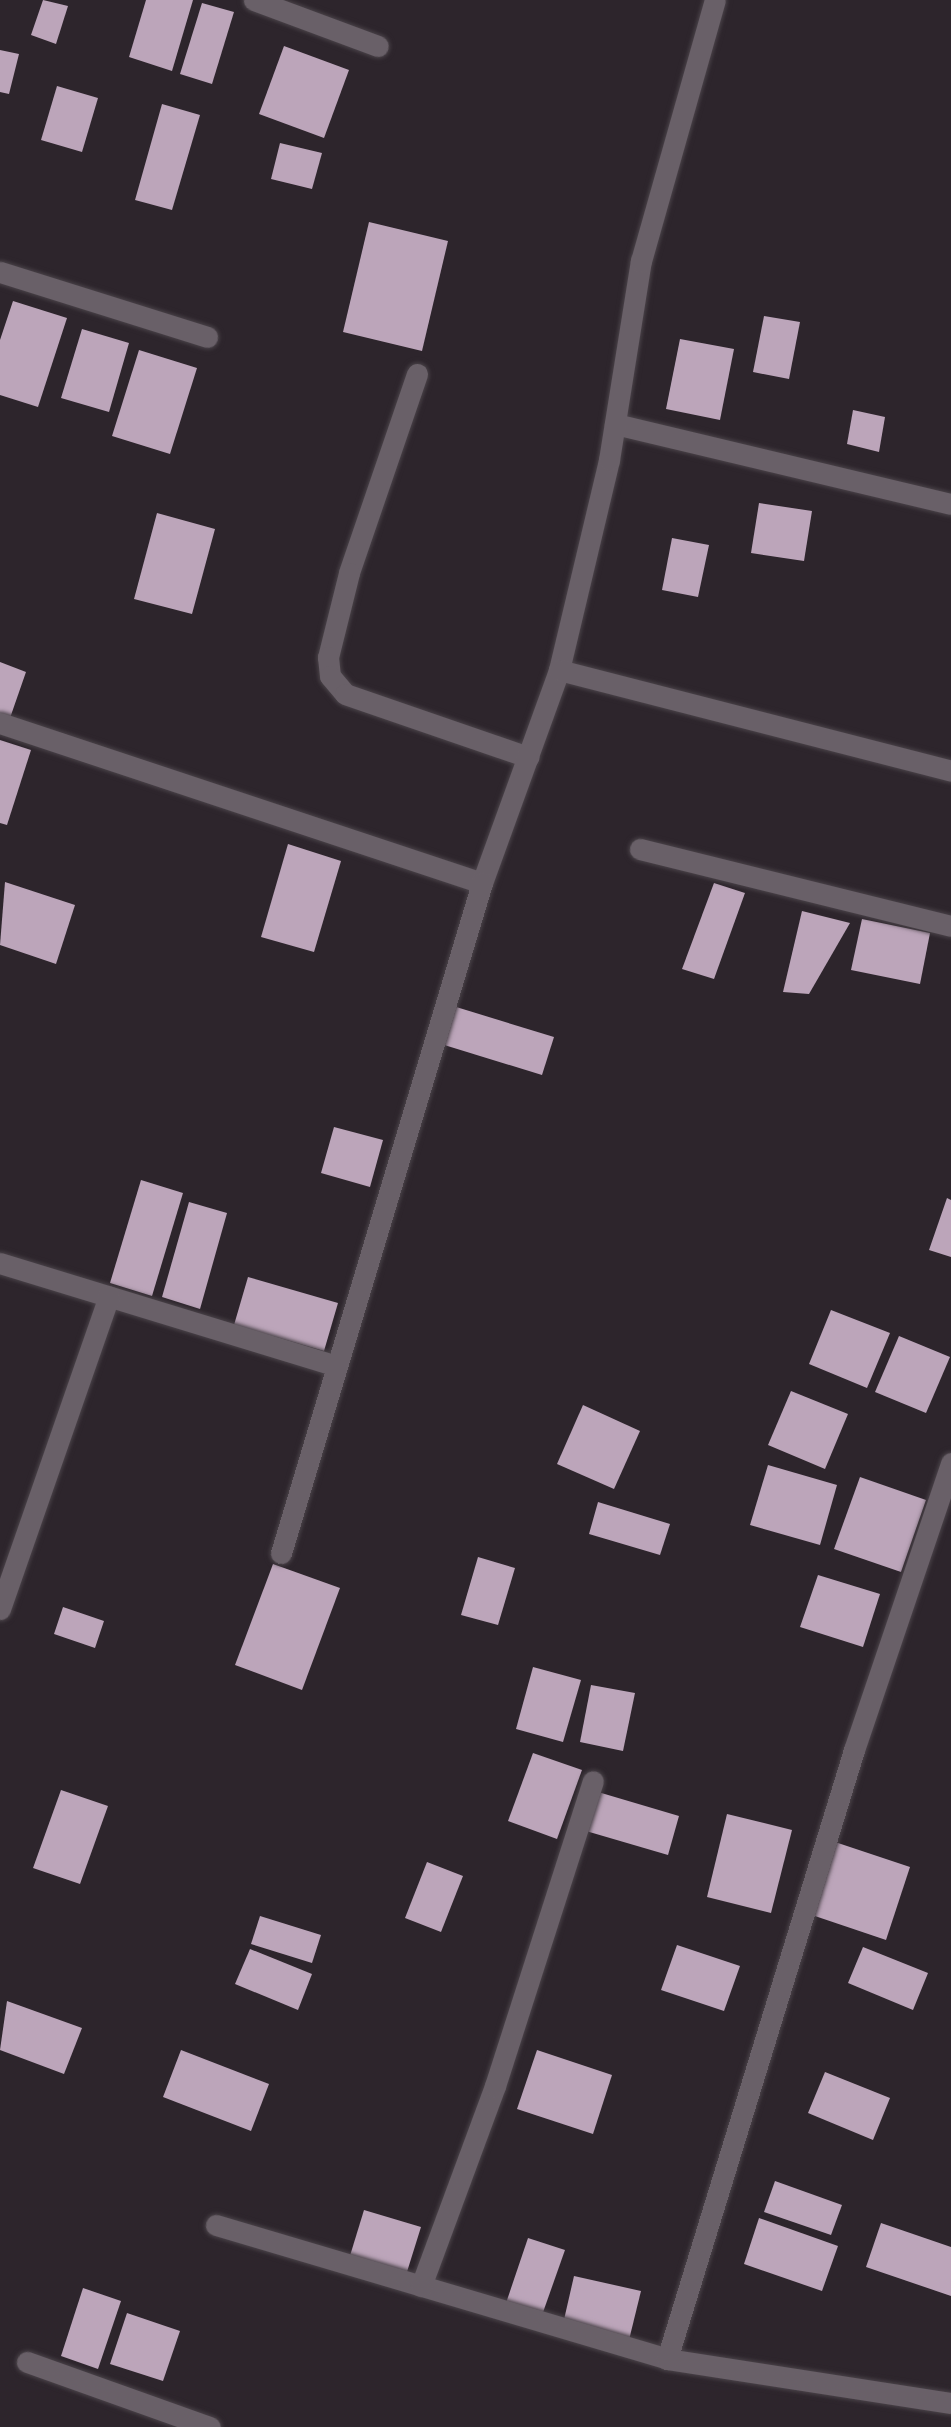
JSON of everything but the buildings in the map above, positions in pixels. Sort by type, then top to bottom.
[{"type":"street","points":[[254,0],[378,46]]},
{"type":"street","points":[[281,1553],[482,883],[559,670],[615,424],[641,261],[715,0]]},
{"type":"street","points":[[0,272],[206,337]]},
{"type":"street","points":[[417,374],[349,573],[328,657],[330,676],[345,694],[528,757]]},
{"type":"street","points":[[615,424],[951,504]]},
{"type":"street","points":[[559,670],[951,771]]},
{"type":"street","points":[[0,723],[482,883]]},
{"type":"street","points":[[640,849],[951,926]]},
{"type":"street","points":[[0,1263],[337,1366]]},
{"type":"street","points":[[0,1609],[109,1296]]},
{"type":"street","points":[[667,2359],[854,1749],[951,1463]]},
{"type":"street","points":[[421,2286],[495,2087],[593,1782]]},
{"type":"street","points":[[216,2225],[667,2359],[951,2403]]},
{"type":"street","points":[[27,2362],[210,2427]]}]
